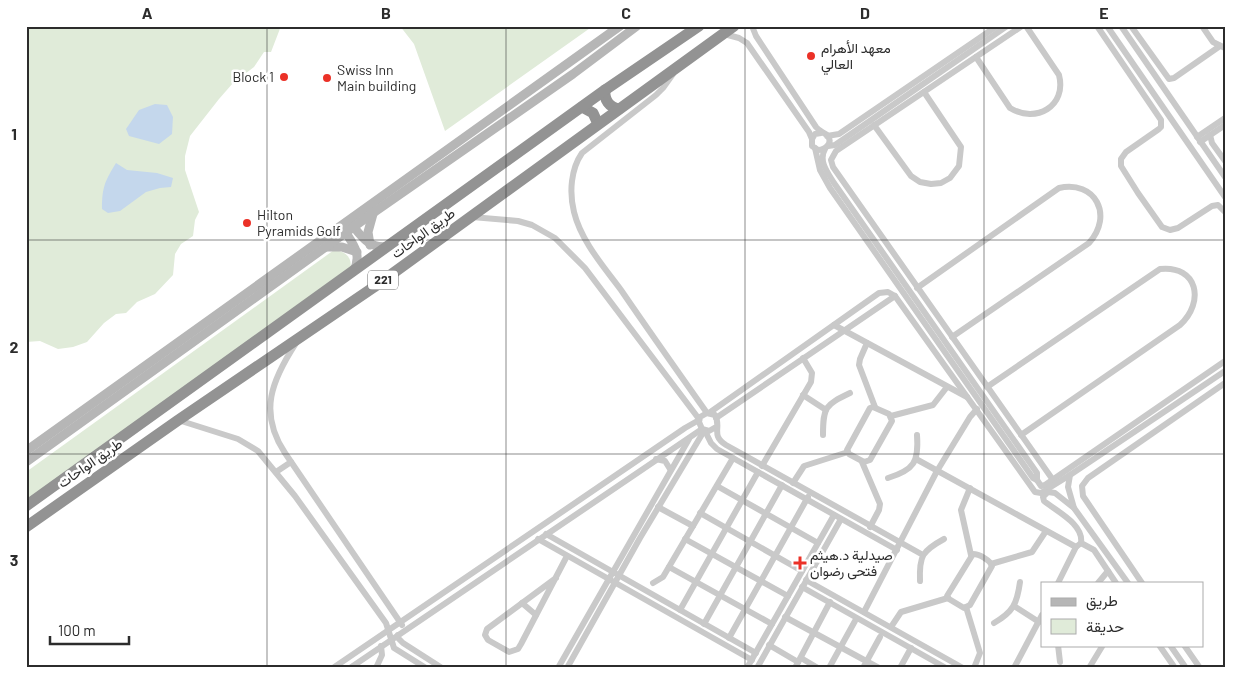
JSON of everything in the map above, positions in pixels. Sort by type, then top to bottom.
[{"type":"highway","name":"طريق الواحات","points":[[26,506],[353,273],[605,90],[699,26]]},
{"type":"highway","name":"طريق الواحات","points":[[26,527],[178,420],[300,338],[734,26]]},
{"type":"highway","points":[[605,90],[607,103],[619,109]]},
{"type":"highway","points":[[582,107],[593,113],[598,124]]},
{"type":"street","points":[[26,451],[326,247],[347,226],[373,213],[409,183],[418,170],[620,26]]},
{"type":"street","points":[[26,462],[166,356],[347,226],[409,183],[424,178],[496,126],[570,77],[637,26]]},
{"type":"street","points":[[752,26],[756,36],[799,102],[829,140],[822,158],[829,174],[899,275],[1033,478],[1042,486],[1225,361]]},
{"type":"street","points":[[812,139],[815,134],[839,134],[997,26]]},
{"type":"street","points":[[1007,26],[836,151],[832,156],[832,163],[917,288],[1053,480]]},
{"type":"street","points":[[815,148],[821,150],[835,145],[898,105],[924,92],[1022,26]]},
{"type":"street","points":[[976,57],[1010,108],[1025,114],[1040,113],[1047,110],[1053,105],[1059,94],[1059,75],[1026,26]]},
{"type":"street","points":[[1097,26],[1162,124]]},
{"type":"street","points":[[1108,26],[1225,197]]},
{"type":"street","points":[[1121,26],[1225,177]]},
{"type":"street","points":[[1131,26],[1169,79],[1174,78],[1222,47],[1209,38],[1202,26]]},
{"type":"street","points":[[724,34],[739,38],[747,43],[792,107],[809,132],[820,170],[830,188],[994,412],[1037,473],[1037,480]]},
{"type":"street","points":[[995,34],[999,42]]},
{"type":"street","points":[[563,67],[570,77]]},
{"type":"street","points":[[677,68],[656,95],[582,153],[573,175],[572,200],[578,223],[597,257],[708,413],[718,421],[716,433],[722,442],[900,544],[923,555]]},
{"type":"street","points":[[782,93],[790,87]]},
{"type":"street","points":[[874,125],[911,176],[920,182],[931,184],[941,183],[950,178],[959,166],[961,147],[924,92]]},
{"type":"street","points":[[792,107],[799,102]]},
{"type":"street","points":[[1170,118],[1159,129],[1122,156],[1123,170],[1159,223],[1166,229],[1174,230],[1212,206],[1218,205],[1225,212]]},
{"type":"street","points":[[1199,140],[1225,118]]},
{"type":"street","points":[[1199,140],[1225,125]]},
{"type":"street","points":[[1210,135],[1212,143],[1225,161]]},
{"type":"street","points":[[1207,172],[1217,166]]},
{"type":"street","points":[[418,170],[424,178]]},
{"type":"street","points":[[917,288],[1058,188],[1077,187],[1087,191],[1094,198],[1099,206],[1100,226],[1096,235],[1089,243],[952,337]]},
{"type":"street","points":[[370,245],[368,225],[373,213]]},
{"type":"street","points":[[470,217],[518,221],[532,225],[555,238],[585,268],[699,420],[699,425],[711,443]]},
{"type":"street","points":[[347,226],[370,245],[389,246]]},
{"type":"street","points":[[347,226],[357,252],[357,265],[353,273]]},
{"type":"street","points":[[326,247],[342,246],[357,252]]},
{"type":"street","points":[[987,387],[1160,269],[1175,269],[1193,284],[1195,299],[1189,315],[1180,325],[1021,435]]},
{"type":"street","points":[[899,275],[906,271]]},
{"type":"street","points":[[333,668],[699,420],[702,415],[708,413],[880,293],[888,292],[895,296],[1036,493],[1041,493],[1070,475],[1224,372]]},
{"type":"street","points":[[716,418],[895,296]]},
{"type":"street","points":[[834,325],[969,398]]},
{"type":"street","points":[[300,338],[279,374],[270,399],[274,434],[280,447],[401,622],[398,638],[403,644],[442,668]]},
{"type":"street","points":[[867,343],[859,365],[875,406],[891,416],[933,405],[946,387]]},
{"type":"street","points":[[762,466],[812,378],[811,370],[803,358]]},
{"type":"street","points":[[1141,582],[1083,496],[1082,486],[1088,478],[1225,383]]},
{"type":"street","points":[[823,435],[823,418],[826,410],[836,400],[850,393]]},
{"type":"street","points":[[803,395],[826,410]]},
{"type":"street","points":[[848,452],[847,450],[870,410],[875,406]]},
{"type":"street","points":[[994,412],[1001,408]]},
{"type":"street","points":[[864,612],[937,471],[970,417],[977,409]]},
{"type":"street","points":[[862,462],[870,460],[892,421],[891,416]]},
{"type":"street","points":[[178,420],[238,439],[258,451],[295,496],[380,616],[396,649],[426,668]]},
{"type":"street","points":[[350,668],[690,436],[704,430],[709,432],[716,427]]},
{"type":"street","points":[[685,428],[690,436]]},
{"type":"street","points":[[558,668],[568,657],[611,581],[648,525],[704,430]]},
{"type":"street","points":[[888,478],[911,467],[918,452],[917,435]]},
{"type":"street","points":[[616,573],[641,522],[690,436]]},
{"type":"street","points":[[696,445],[705,441],[711,443],[733,458],[897,550]]},
{"type":"street","points":[[1121,441],[1128,450]]},
{"type":"street","points":[[717,448],[722,442]]},
{"type":"street","points":[[848,452],[862,462],[880,504],[870,527]]},
{"type":"street","points":[[793,483],[804,466],[848,452]]},
{"type":"street","points":[[653,583],[663,577],[733,458]]},
{"type":"street","points":[[656,459],[665,462],[670,469]]},
{"type":"street","points":[[916,459],[1046,531],[1094,550],[1115,582]]},
{"type":"street","points":[[276,472],[291,462]]},
{"type":"street","points":[[680,620],[682,611],[696,582],[758,472]]},
{"type":"street","points":[[1070,475],[1068,488],[1074,508]]},
{"type":"street","points":[[602,485],[606,493]]},
{"type":"street","points":[[704,624],[782,485]]},
{"type":"street","points":[[717,486],[818,543]]},
{"type":"street","points":[[891,627],[901,612],[948,598],[970,555],[961,510],[970,488]]},
{"type":"street","points":[[1059,582],[1079,545],[1081,535],[1079,530],[1044,501],[1043,497],[1048,492],[1055,493],[1074,508],[1127,582]]},
{"type":"street","points":[[729,638],[811,493]]},
{"type":"street","points":[[658,507],[693,526]]},
{"type":"street","points":[[700,513],[802,571]]},
{"type":"street","points":[[747,668],[834,515]]},
{"type":"street","points":[[757,668],[841,518]]},
{"type":"street","points":[[641,522],[648,525]]},
{"type":"street","points":[[991,564],[1032,552],[1046,531]]},
{"type":"street","points":[[546,534],[756,653]]},
{"type":"street","points":[[538,539],[752,660]]},
{"type":"street","points":[[685,539],[788,596]]},
{"type":"street","points":[[920,581],[920,563],[923,555],[928,548],[944,539]]},
{"type":"street","points":[[970,555],[977,554],[991,564]]},
{"type":"street","points":[[556,578],[487,629],[485,635],[488,640],[509,652],[515,651],[520,647],[536,615],[556,578],[567,556]]},
{"type":"street","points":[[948,598],[962,607],[970,605],[991,564]]},
{"type":"street","points":[[669,567],[772,624]]},
{"type":"street","points":[[479,568],[484,576]]},
{"type":"street","points":[[1099,582],[1108,571]]},
{"type":"street","points":[[806,580],[963,668]]},
{"type":"street","points":[[994,623],[1009,613],[1014,606],[1018,599],[1020,582]]},
{"type":"street","points":[[802,587],[911,648],[941,667]]},
{"type":"street","points":[[798,663],[830,602]]},
{"type":"street","points":[[522,603],[536,615]]},
{"type":"street","points":[[1014,606],[1041,619],[1014,668]]},
{"type":"street","points":[[966,607],[980,653],[974,668]]},
{"type":"street","points":[[380,616],[388,614],[392,609]]},
{"type":"street","points":[[785,618],[879,668]]},
{"type":"street","points":[[829,668],[855,622]]},
{"type":"street","points":[[896,640],[901,633]]},
{"type":"street","points":[[863,668],[880,637]]},
{"type":"street","points":[[376,668],[382,655],[381,646]]},
{"type":"street","points":[[769,646],[798,663],[818,668]]},
{"type":"street","points":[[1058,646],[1060,662]]},
{"type":"street","points":[[1089,668],[1102,646]]},
{"type":"street","points":[[1161,646],[1175,668]]},
{"type":"street","points":[[1171,646],[1186,668]]},
{"type":"street","points":[[1185,646],[1200,668]]},
{"type":"street","points":[[900,668],[911,648]]},
{"type":"street","points":[[1180,659],[1190,653]]},
{"type":"street","points":[[418,664],[422,656]]},
{"type":"street","points":[[566,668],[568,657]]},
{"type":"green space","points":[[26,26],[281,26],[271,52],[264,52],[254,67],[233,83],[190,136],[185,156],[185,170],[199,212],[195,220],[193,236],[181,244],[175,254],[173,275],[155,294],[137,302],[126,313],[116,314],[104,323],[87,342],[73,347],[58,349],[40,341],[26,342]]},
{"type":"green space","points":[[400,26],[593,26],[445,131],[414,44]]},
{"type":"green space","points":[[334,250],[348,256],[351,263],[350,271],[26,503],[26,472]]},
{"type":"water","points":[[155,104],[167,105],[173,117],[172,134],[159,144],[129,136],[126,129],[139,110]]},
{"type":"water","points":[[116,163],[127,170],[157,173],[173,178],[171,187],[146,192],[120,211],[108,213],[102,209],[103,195],[107,180]]},
{"type":"place","name":"معهد الأهرام العالي","points":[[811,56]]},
{"type":"place","name":"Block 1","points":[[284,77]]},
{"type":"place","name":"Swiss Inn Main building","points":[[327,78]]},
{"type":"place","name":"Hilton Pyramids Golf","points":[[247,223]]},
{"type":"place","name":"صيدلية د.هيثم فتحى رضوان","points":[[800,563]]}]
